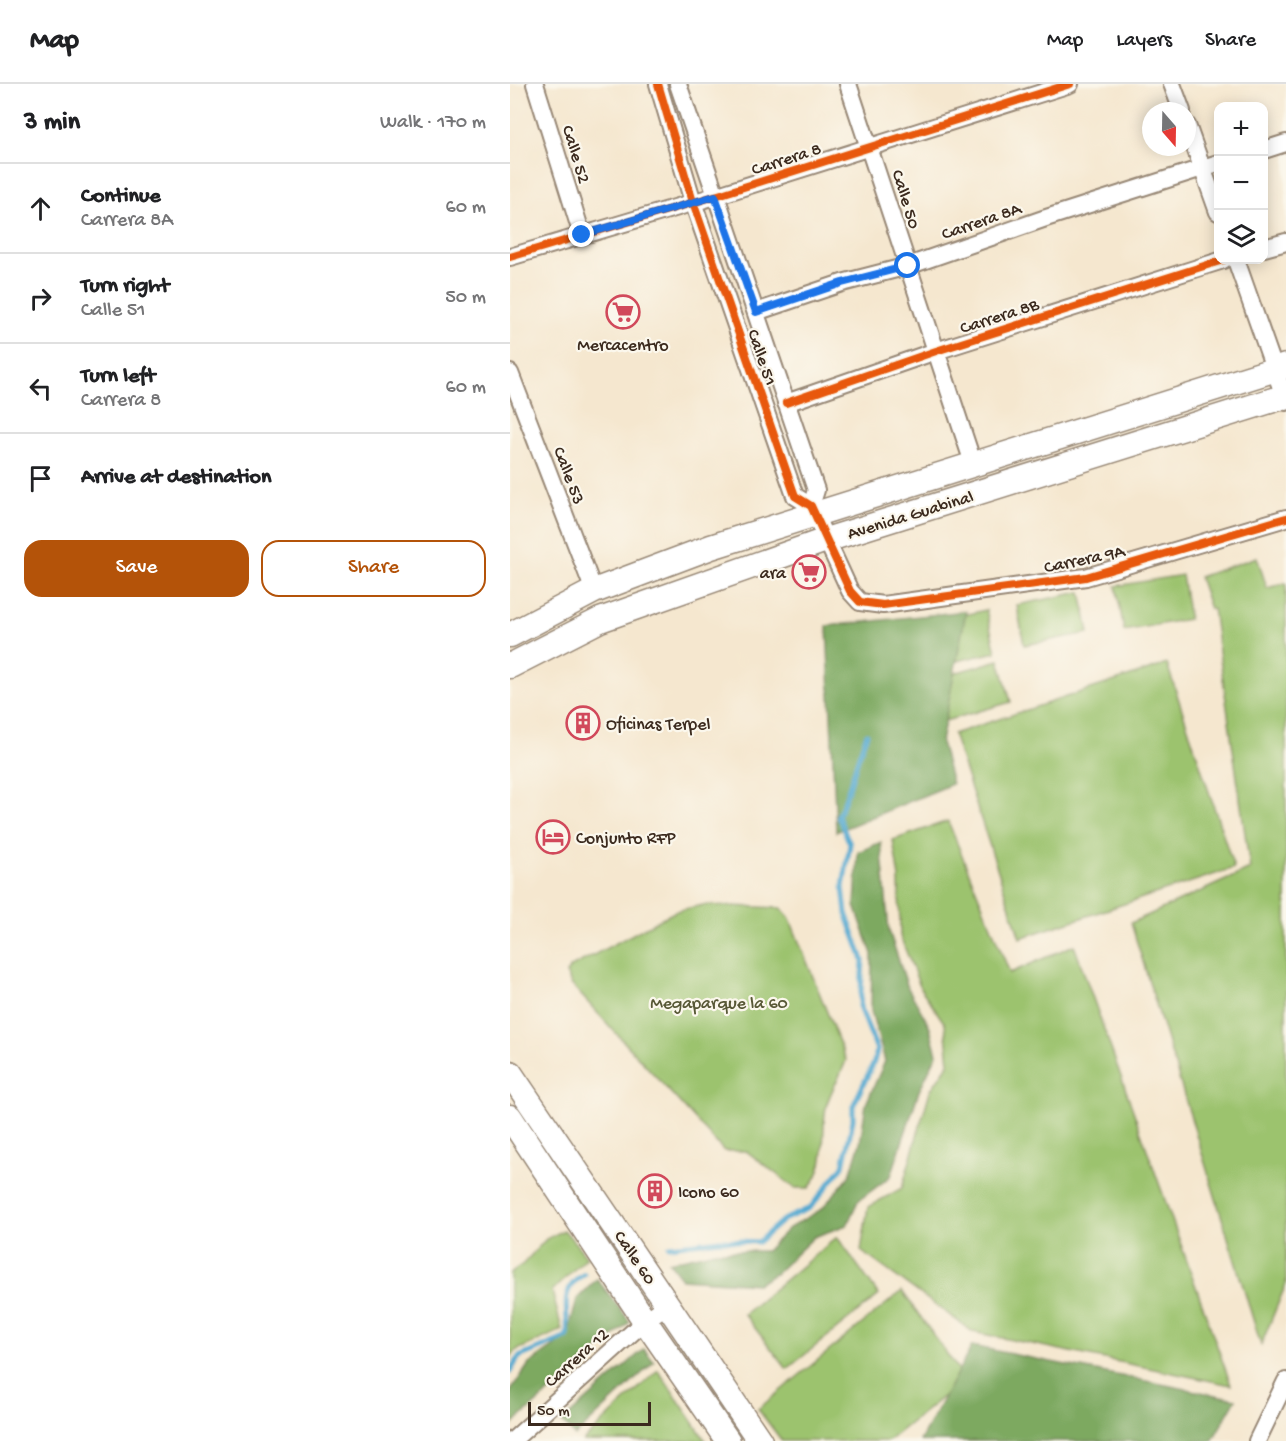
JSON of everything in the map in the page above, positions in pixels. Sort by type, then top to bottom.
[{"type":"main road","name":"Avenida Guabinal","points":[[510,635],[594,591],[813,510],[1280,368]]},
{"type":"main road","name":"Avenida Guabinal","points":[[510,666],[600,620],[826,540],[1285,398]]},
{"type":"main road","name":"Calle 60","points":[[510,1073],[760,1441]]},
{"type":"main road","name":"Calle 60","points":[[510,1117],[645,1321],[728,1441]]},
{"type":"street","name":"Calle 52","points":[[536,84],[582,235]]},
{"type":"street","name":"Calle 51","points":[[658,84],[693,202],[795,496],[813,510],[850,591],[860,602],[883,605]]},
{"type":"street","name":"Calle 51","points":[[678,84],[816,490],[813,510]]},
{"type":"street","name":"Calle 50","points":[[848,84],[871,147],[973,463]]},
{"type":"street","name":"Carrera 8","points":[[510,257],[715,196],[1070,84]]},
{"type":"street","points":[[1172,84],[1179,102]]},
{"type":"street","points":[[1196,141],[1210,165],[1218,210]]},
{"type":"street","points":[[1268,148],[1286,143]]},
{"type":"street","name":"Carrera 8A","points":[[756,312],[842,283],[908,266],[1210,165]]},
{"type":"street","points":[[1268,247],[1286,242]]},
{"type":"street","name":"Carrera 8B","points":[[786,403],[936,351],[1214,263]]},
{"type":"street","points":[[1238,264],[1280,368],[1285,398]]},
{"type":"street","name":"Calle 53","points":[[512,383],[594,591]]},
{"type":"street","name":"Carrera 9A","points":[[883,605],[1086,577],[1286,518]]},
{"type":"street","name":"Carrera 12","points":[[512,1441],[645,1321],[668,1304]]},
{"type":"street","points":[[1257,1441],[1286,1383]]},
{"type":"green space","points":[[1257,557],[1267,588],[1286,583],[1286,1284],[1261,1345],[1131,923],[1250,869],[1213,609],[1210,609],[1199,577]]},
{"type":"green space","points":[[1182,575],[1189,619],[1124,631],[1116,586]]},
{"type":"green space","points":[[1081,592],[1089,633],[1024,645],[1017,605]]},
{"type":"green space","points":[[986,610],[996,652],[930,667],[921,625]]},
{"type":"green space","points":[[966,611],[941,742],[952,784],[836,832],[827,626]]},
{"type":"green space","points":[[999,660],[1011,702],[938,723],[927,681]]},
{"type":"green space","points":[[1167,664],[1234,868],[1020,938],[953,734]]},
{"type":"green space","points":[[948,821],[1010,973],[1074,945],[1231,1385],[973,1332],[861,1251],[868,1207],[902,1188],[930,1091],[949,1063],[945,1024],[921,989],[900,936],[899,878],[893,840]]},
{"type":"green space","points":[[881,842],[889,931],[908,988],[929,1025],[937,1054],[919,1091],[891,1176],[858,1201],[847,1225],[814,1237],[775,1274],[757,1284],[682,1279],[669,1262],[715,1251],[766,1251],[789,1228],[822,1209],[850,1175],[860,1143],[866,1104],[885,1061],[871,1011],[872,954],[855,906],[858,852]]},
{"type":"green space","name":"Megaparque la 60","points":[[703,905],[781,908],[789,917],[846,1060],[826,1107],[820,1169],[809,1188],[795,1188],[746,1151],[724,1151],[571,984],[566,973],[571,967],[676,911]]},
{"type":"green space","points":[[564,1230],[587,1257],[552,1291],[562,1330],[515,1351],[510,1358],[510,1273],[523,1264],[546,1239]]},
{"type":"green space","points":[[837,1237],[879,1295],[787,1369],[744,1314]]},
{"type":"green space","points":[[597,1279],[630,1322],[510,1426],[510,1392],[529,1364],[567,1337],[577,1299]]},
{"type":"green space","points":[[902,1291],[965,1379],[888,1441],[782,1441],[758,1409]]},
{"type":"green space","points":[[972,1346],[1236,1399],[1212,1441],[920,1441]]},
{"type":"green space","points":[[644,1349],[654,1362],[575,1436],[562,1422]]},
{"type":"green space","points":[[658,1370],[706,1441],[583,1441]]},
{"type":"waterway","points":[[669,1246],[720,1240],[758,1242],[783,1220],[810,1208],[843,1166],[853,1120],[853,1106],[874,1062],[877,1050],[860,1007],[863,960],[846,913],[843,887],[850,844],[838,816],[867,734]]},
{"type":"waterway","points":[[510,1372],[519,1357],[567,1337],[567,1295],[575,1281],[584,1274]]},
{"type":"cycle path","points":[[658,84],[693,202],[795,496],[811,506],[850,591],[860,602],[883,605],[1086,577],[1286,518]]},
{"type":"cycle path","points":[[510,257],[715,196],[1070,84]]},
{"type":"cycle path","points":[[786,403],[936,351],[1214,263]]},
{"type":"place","name":"Mercacentro","points":[[623,312]]},
{"type":"place","name":"ara","points":[[809,572]]},
{"type":"place","name":"Oficinas Terpel","points":[[583,723]]},
{"type":"place","name":"Conjunto RFP","points":[[553,837]]},
{"type":"place","name":"Icono 60","points":[[655,1191]]},
{"type":"route","points":[[582,235],[715,196],[756,312],[842,283],[908,266]]}]
